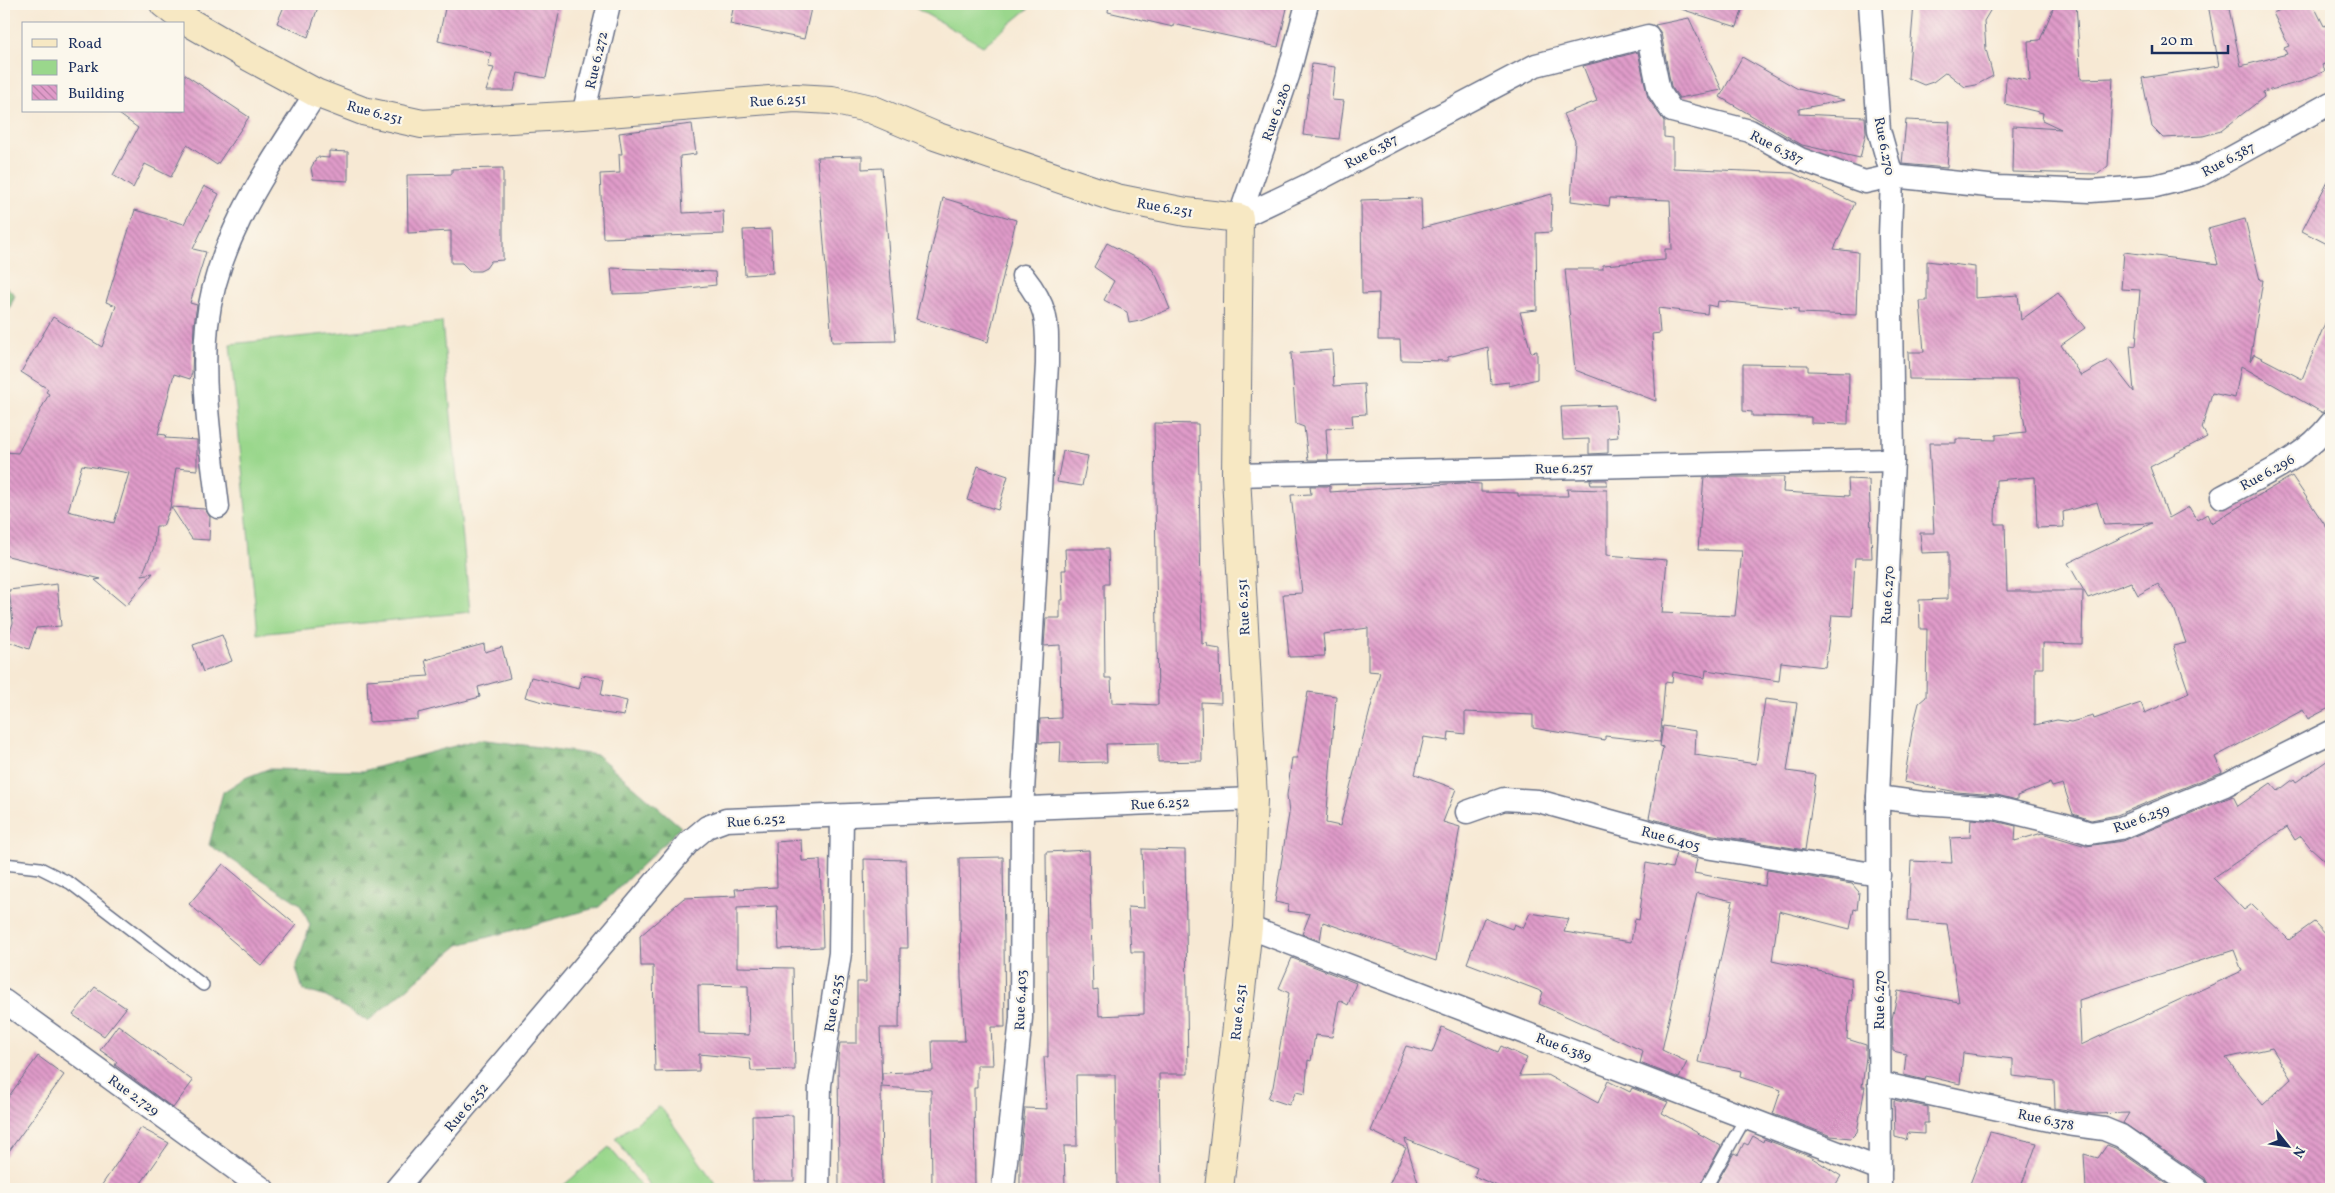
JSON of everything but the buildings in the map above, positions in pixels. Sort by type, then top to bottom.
[{"type":"main road","name":"Rue 6.251","points":[[164,4],[182,18],[236,50],[316,93],[362,111],[422,124],[583,115],[795,98],[832,100],[871,109],[935,136],[1116,198],[1186,212],[1239,218],[1236,476],[1253,799],[1248,927],[1219,1189]]},
{"type":"street","name":"Rue 6.272","points":[[583,115],[610,4]]},
{"type":"street","name":"Rue 6.280","points":[[1239,218],[1288,76],[1307,4]]},
{"type":"street","name":"Rue 6.270","points":[[1870,4],[1880,130],[1892,176],[1890,236],[1893,460],[1878,798],[1880,1179]]},
{"type":"street","name":"Rue 6.387","points":[[1239,218],[1306,186],[1536,65],[1648,36],[1659,91],[1672,111],[1750,132],[1800,159],[1866,182],[1892,176],[1998,188],[2091,191],[2155,186],[2200,175],[2331,103]]},
{"type":"street","points":[[218,507],[207,394],[207,325],[212,296],[222,259],[237,223],[266,172],[316,93]]},
{"type":"street","name":"Rue 6.403","points":[[1003,1189],[1021,1018],[1022,810],[1048,319],[1039,296],[1023,276]]},
{"type":"street","name":"Rue 6.296","points":[[2222,497],[2294,458],[2324,433],[2331,423]]},
{"type":"street","name":"Rue 6.257","points":[[1236,476],[1893,460]]},
{"type":"street","name":"Rue 6.259","points":[[1878,798],[1996,808],[2090,833],[2121,828],[2224,785],[2331,732]]},
{"type":"street","name":"Rue 6.252","points":[[396,1189],[689,842],[707,827],[726,820],[1022,810],[1253,799]]},
{"type":"street","name":"Rue 6.405","points":[[1467,812],[1504,799],[1538,801],[1705,847],[1878,875]]},
{"type":"street","name":"Rue 6.255","points":[[818,1189],[820,1085],[840,953],[842,816]]},
{"type":"street","name":"Rue 6.389","points":[[1248,927],[1746,1117],[1880,1179]]},
{"type":"street","name":"Rue 2.729","points":[[4,1002],[263,1189]]},
{"type":"street","name":"Rue 6.378","points":[[1880,1083],[2068,1124],[2104,1129],[2121,1136],[2197,1189]]},
{"type":"lane","points":[[4,864],[40,868],[70,883],[203,985]]},
{"type":"lane","points":[[1705,1189],[1746,1117]]},
{"type":"green space","points":[[908,4],[1034,4],[983,46]]},
{"type":"green space","points":[[4,284],[15,295],[4,322]]},
{"type":"green space","points":[[442,322],[470,612],[258,634],[230,344]]},
{"type":"green space","points":[[480,739],[597,755],[681,827],[599,907],[459,945],[368,1021],[326,997],[303,990],[296,968],[310,925],[300,904],[209,845],[223,792],[245,778],[268,769],[363,771]]},
{"type":"green space","points":[[660,1106],[719,1189],[652,1189],[615,1138]]},
{"type":"green space","points":[[609,1147],[644,1189],[559,1189]]}]
